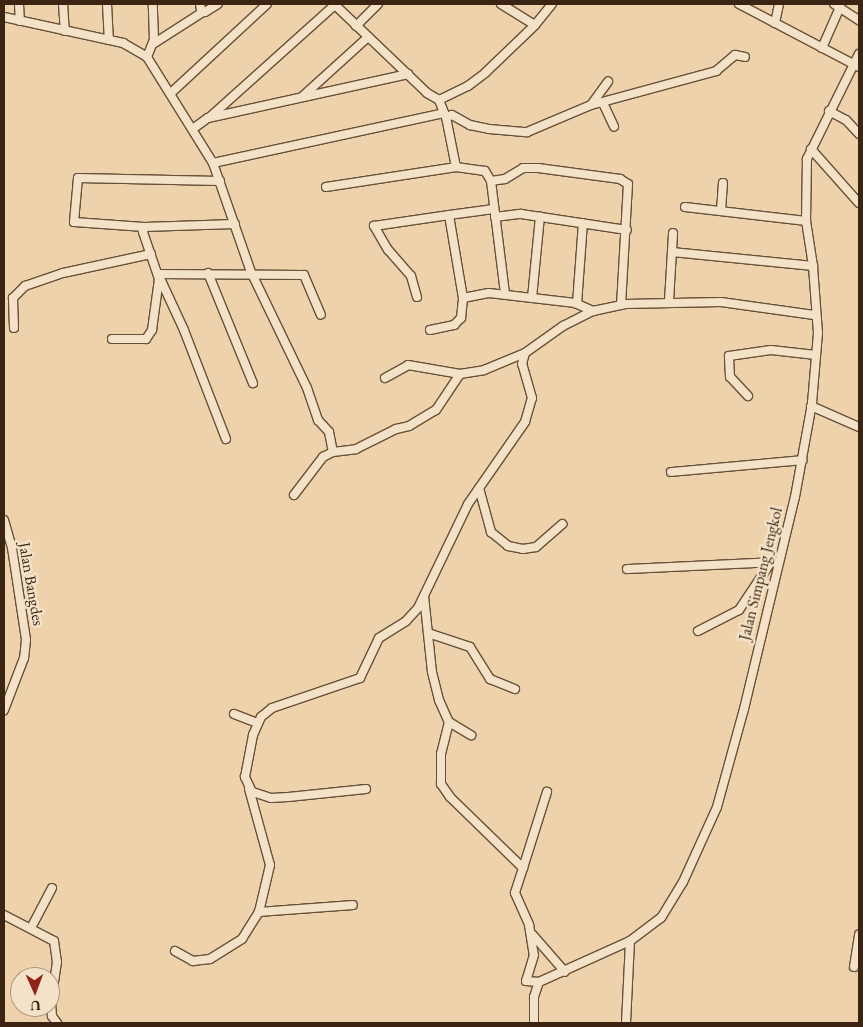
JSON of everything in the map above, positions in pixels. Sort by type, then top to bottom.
[{"type":"street","points":[[19,4],[20,20]]},
{"type":"street","points":[[63,4],[65,30]]},
{"type":"street","points":[[107,4],[109,40]]},
{"type":"street","points":[[147,57],[153,44],[153,4]]},
{"type":"street","points":[[153,44],[202,8],[218,4]]},
{"type":"street","points":[[172,92],[267,4]]},
{"type":"street","points":[[194,128],[208,118],[335,4],[427,94],[439,100],[445,115],[456,167]]},
{"type":"street","points":[[356,26],[378,4]]},
{"type":"street","points":[[501,4],[535,25]]},
{"type":"street","points":[[439,100],[468,86],[485,73],[535,25],[552,4]]},
{"type":"street","points":[[739,4],[856,66]]},
{"type":"street","points":[[775,23],[779,4]]},
{"type":"street","points":[[822,48],[837,6],[859,20]]},
{"type":"street","points":[[4,17],[132,46],[147,57],[172,92],[213,163],[251,272],[307,388],[318,420],[329,432],[333,452]]},
{"type":"street","points":[[301,98],[368,37]]},
{"type":"street","name":"Jalan Simpang Jengkol","points":[[539,982],[565,972],[630,941],[660,918],[669,906],[717,807],[742,718],[775,562],[802,460],[811,406],[816,355],[813,266],[806,221],[806,175],[811,148],[829,110],[856,66],[859,54]]},
{"type":"street","points":[[213,163],[445,115],[452,115],[470,125],[489,129],[527,132],[591,105],[716,70],[736,55],[745,57]]},
{"type":"street","points":[[208,118],[408,74]]},
{"type":"street","points":[[591,105],[608,82]]},
{"type":"street","points":[[603,102],[614,127]]},
{"type":"street","points":[[829,110],[846,120],[859,134]]},
{"type":"street","points":[[811,148],[859,202]]},
{"type":"street","points":[[326,187],[456,167],[480,168],[491,181],[505,292]]},
{"type":"street","points":[[491,181],[505,179],[523,168],[620,179],[628,184],[627,230],[621,305]]},
{"type":"street","points":[[220,181],[78,178],[74,222],[144,227],[235,224]]},
{"type":"street","points":[[721,211],[723,183]]},
{"type":"street","points":[[685,206],[806,221]]},
{"type":"street","points":[[417,297],[411,276],[388,250],[374,226],[449,215],[495,213],[540,216],[627,230]]},
{"type":"street","points":[[430,330],[454,325],[461,318],[463,298],[449,215]]},
{"type":"street","points":[[532,298],[540,216]]},
{"type":"street","points":[[578,304],[584,223]]},
{"type":"street","points":[[144,227],[143,232],[158,274],[184,330],[226,439]]},
{"type":"street","points":[[669,301],[673,233]]},
{"type":"street","points":[[672,252],[813,266]]},
{"type":"street","points":[[14,328],[13,298],[25,286],[63,273],[151,254]]},
{"type":"street","points":[[158,274],[251,272],[304,275],[322,316]]},
{"type":"street","points":[[208,273],[252,383]]},
{"type":"street","points":[[112,339],[150,336],[157,304],[158,274]]},
{"type":"street","points":[[463,298],[505,292],[532,298],[578,304],[593,311]]},
{"type":"street","points":[[385,378],[408,365],[460,374],[484,370],[524,353],[563,326],[593,311],[621,305],[669,301],[721,302],[814,314]]},
{"type":"street","points":[[748,396],[730,377],[729,356],[771,350],[816,355]]},
{"type":"street","points":[[175,951],[193,961],[210,959],[242,939],[259,912],[270,865],[246,783],[246,766],[257,723],[265,713],[282,704],[360,678],[379,638],[410,618],[424,596],[461,516],[479,488],[498,465],[529,412],[532,398],[522,364],[524,353]]},
{"type":"street","points":[[294,495],[310,470],[333,452],[356,449],[428,416],[440,405],[460,374]]},
{"type":"street","points":[[811,406],[859,427]]},
{"type":"street","points":[[671,472],[802,460]]},
{"type":"street","points":[[479,488],[491,532],[508,546],[523,549],[536,546],[562,524]]},
{"type":"street","name":"Jalan Bangdes","points":[[4,520],[14,556],[26,640],[24,658],[4,710]]},
{"type":"street","points":[[627,569],[775,562]]},
{"type":"street","points":[[698,631],[739,610],[775,562]]},
{"type":"street","points":[[424,596],[435,686],[449,722],[440,774],[444,790],[522,868]]},
{"type":"street","points":[[428,633],[470,647],[490,680],[516,689]]},
{"type":"street","points":[[234,714],[257,723]]},
{"type":"street","points":[[449,722],[471,734]]},
{"type":"street","points":[[249,790],[271,798],[366,789]]},
{"type":"street","points":[[534,1023],[534,997],[539,982],[526,980],[534,955],[532,934],[515,893],[547,792]]},
{"type":"street","points":[[31,928],[52,888]]},
{"type":"street","points":[[259,912],[353,905]]},
{"type":"street","points":[[4,915],[54,941],[57,950],[51,1002],[52,1016],[57,1023]]},
{"type":"street","points":[[532,934],[565,972]]},
{"type":"street","points":[[854,968],[859,934]]},
{"type":"street","points":[[626,1023],[630,941]]}]
